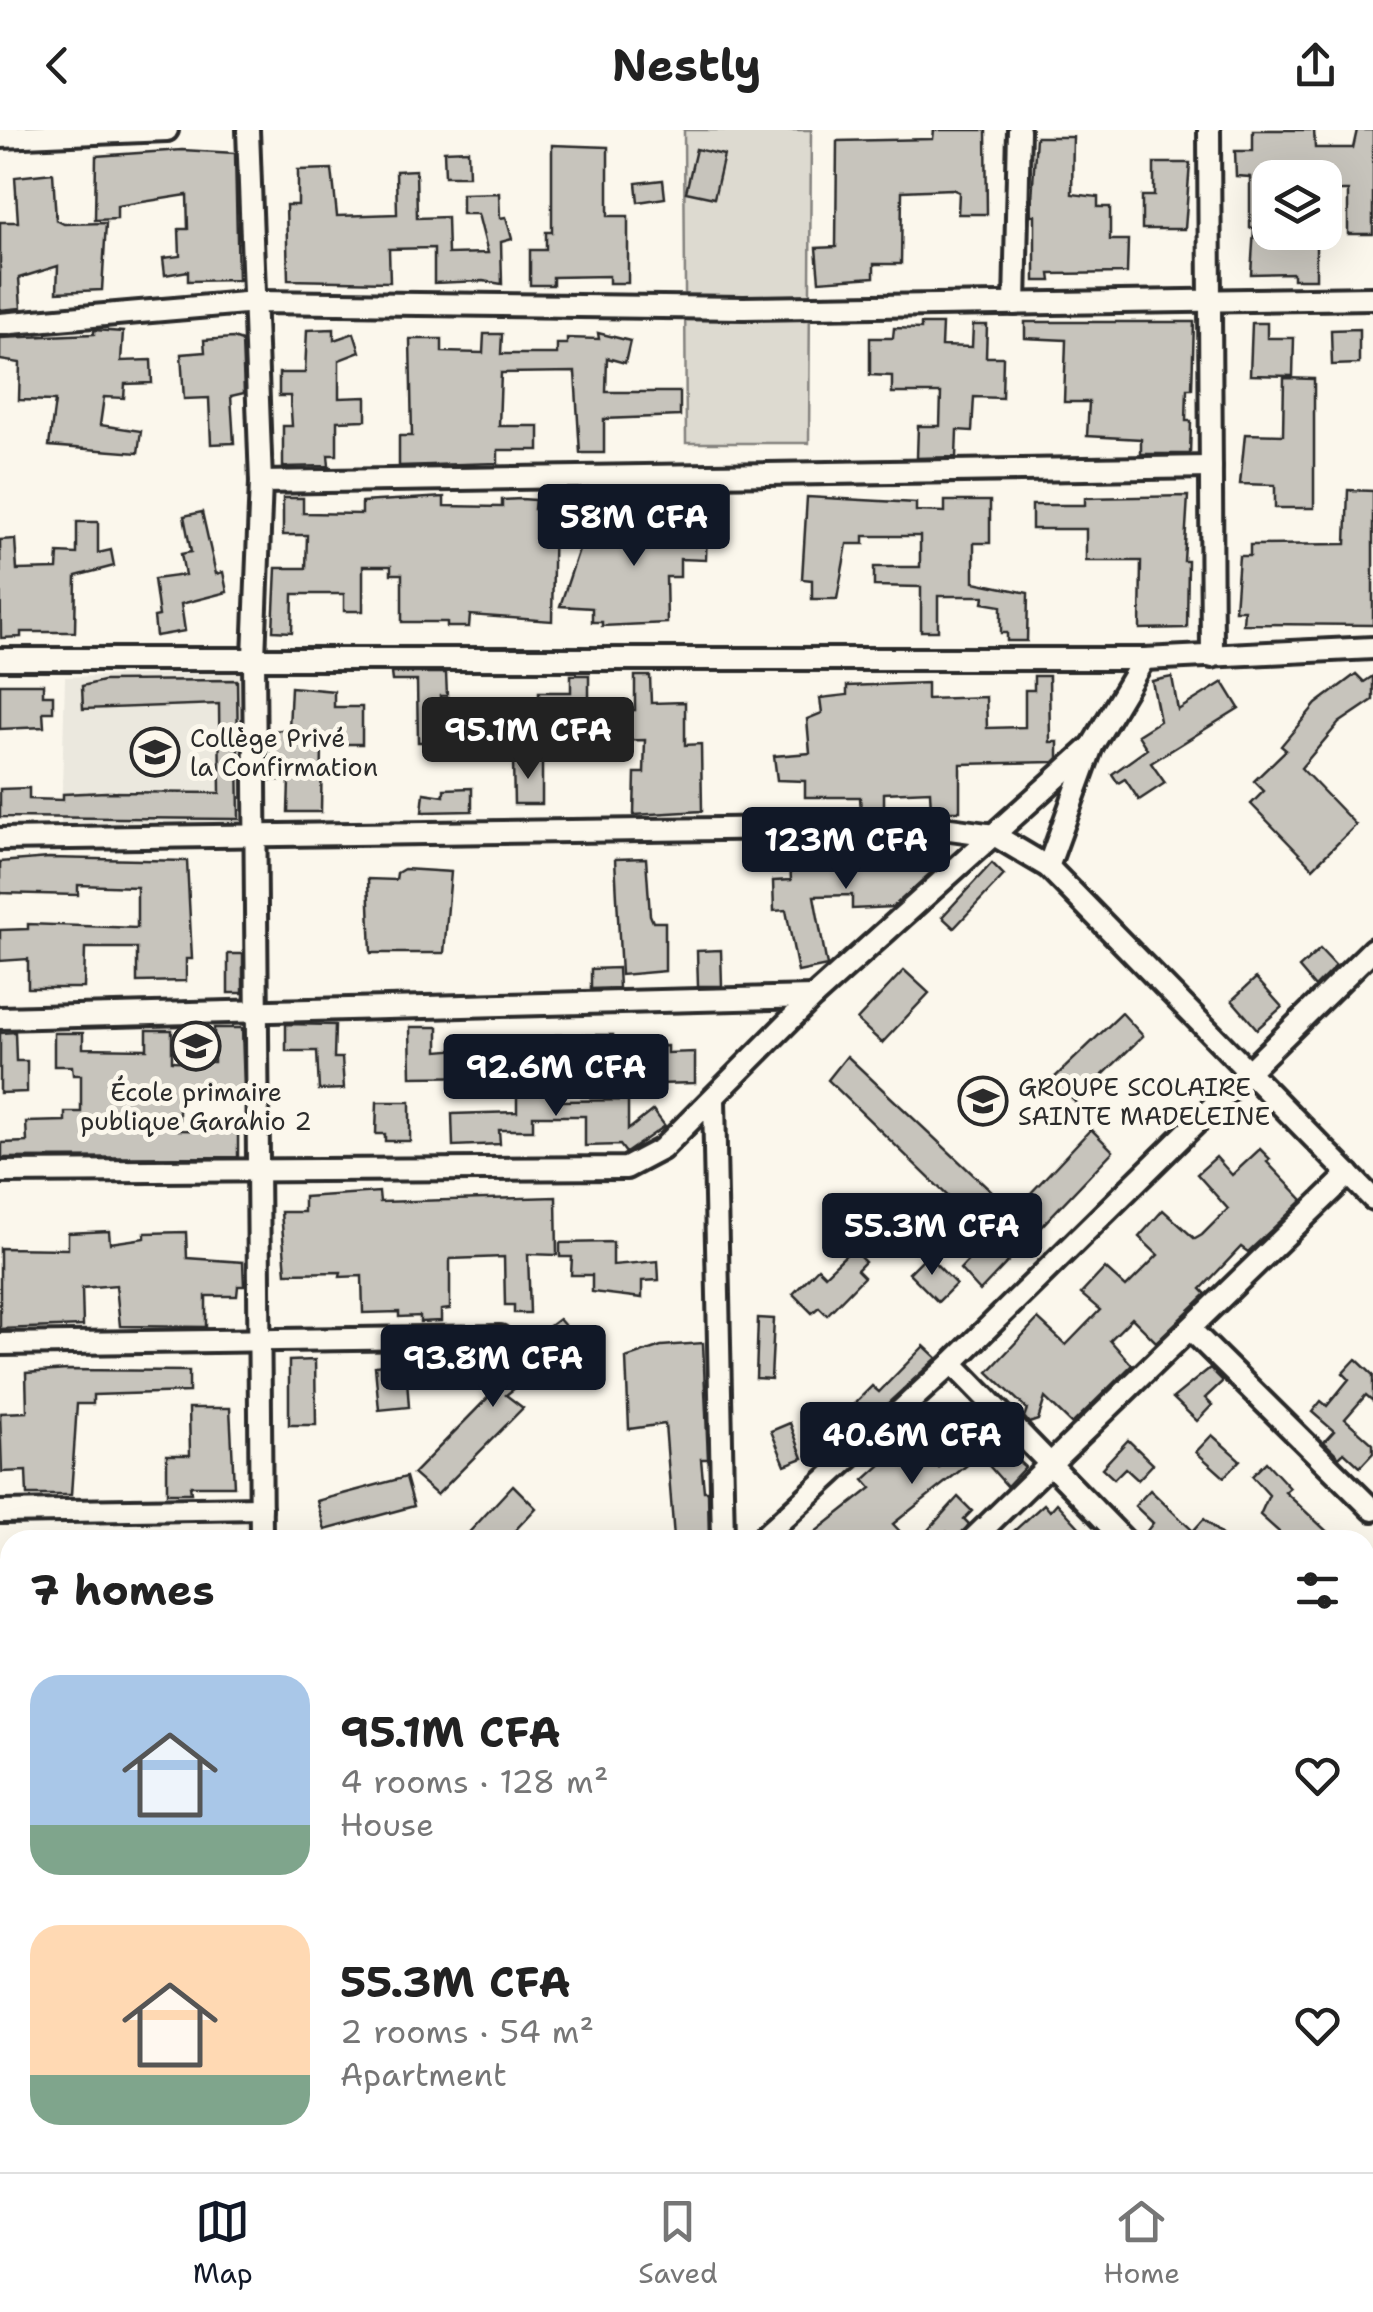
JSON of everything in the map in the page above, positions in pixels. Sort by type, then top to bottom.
[{"type":"street","points":[[0,136],[167,130]]},
{"type":"street","points":[[248,130],[261,482],[254,657],[261,1530]]},
{"type":"street","points":[[1015,304],[1019,130]]},
{"type":"street","points":[[1209,130],[1212,657]]},
{"type":"street","points":[[0,324],[256,302],[744,308],[1373,298]]},
{"type":"street","points":[[261,482],[1211,466]]},
{"type":"street","points":[[0,659],[1144,658],[1373,648]]},
{"type":"street","points":[[1048,867],[1092,746],[1144,658]]},
{"type":"street","points":[[0,1172],[626,1168],[662,1149],[813,997],[1092,746]]},
{"type":"street","points":[[0,839],[928,826],[994,835],[1048,867],[1373,1199]]},
{"type":"street","points":[[771,1530],[952,1363],[1373,949]]},
{"type":"street","points":[[0,1018],[813,997]]},
{"type":"street","points":[[714,1099],[722,1530]]},
{"type":"street","points":[[983,1530],[1349,1174]]},
{"type":"street","points":[[1191,1330],[1373,1510]]},
{"type":"street","points":[[0,1344],[500,1337]]},
{"type":"street","points":[[952,1363],[1114,1530]]},
{"type":"street","points":[[0,1512],[261,1508]]},
{"type":"shaded area","points":[[684,130],[811,130],[809,443],[686,443]]},
{"type":"shaded area","name":"Collège Privé la Confirmation","points":[[247,672],[246,826],[61,826],[65,677]]},
{"type":"building","points":[[934,130],[986,130],[987,214],[958,214],[959,192],[952,189],[902,191],[901,264],[874,264],[874,277],[819,281],[816,248],[836,247],[837,141],[933,139]]},
{"type":"building","points":[[1253,130],[1314,130],[1315,148],[1353,148],[1357,130],[1373,130],[1373,234],[1348,234],[1348,191],[1342,191],[1342,160],[1252,160],[1250,228],[1250,177],[1236,176],[1235,151],[1253,151]]},
{"type":"building","points":[[1036,137],[1073,137],[1072,194],[1098,197],[1098,207],[1110,207],[1110,240],[1128,240],[1127,273],[1050,274],[1051,281],[1035,281],[1035,215],[1031,215]]},
{"type":"building","points":[[552,145],[608,147],[608,216],[628,216],[628,283],[609,283],[609,276],[553,277],[553,285],[530,285],[530,250],[546,250],[546,232],[552,232]]},
{"type":"building","points":[[696,149],[724,155],[714,198],[686,192]]},
{"type":"building","points":[[182,150],[235,153],[238,280],[188,281],[188,271],[165,275],[163,258],[180,256],[179,229],[188,229],[187,195],[117,206],[117,219],[95,220],[96,156]]},
{"type":"building","points":[[468,150],[469,176],[445,176],[444,151]]},
{"type":"building","points":[[1154,163],[1190,163],[1185,229],[1142,229],[1142,196],[1154,196]]},
{"type":"building","points":[[332,169],[337,216],[397,214],[396,171],[416,170],[417,218],[447,217],[448,254],[488,253],[478,214],[462,214],[462,194],[499,193],[500,218],[506,217],[512,239],[501,242],[502,284],[434,283],[434,248],[389,249],[390,282],[288,280],[286,205],[298,205],[298,170]]},
{"type":"building","points":[[53,173],[56,220],[64,224],[106,223],[102,290],[57,292],[58,266],[19,278],[21,308],[0,310],[0,222],[18,222],[15,177]]},
{"type":"building","points":[[663,180],[665,198],[638,202],[636,183]]},
{"type":"building","points":[[1253,250],[1316,250],[1316,279],[1293,279],[1293,273],[1251,274]]},
{"type":"building","points":[[1025,322],[1194,322],[1192,389],[1187,389],[1186,421],[1191,421],[1190,454],[1141,454],[1141,439],[1087,436],[1089,402],[1064,402],[1066,340],[1025,338]]},
{"type":"building","points":[[1252,323],[1267,323],[1267,338],[1294,338],[1293,376],[1250,375]]},
{"type":"building","points":[[921,324],[942,324],[941,346],[972,347],[973,325],[987,325],[986,357],[1003,357],[1002,398],[974,397],[972,431],[957,430],[956,457],[917,458],[918,426],[940,426],[941,393],[892,393],[892,376],[870,375],[870,338],[893,338],[894,328],[921,329]]},
{"type":"building","points":[[334,329],[334,340],[354,333],[360,352],[339,360],[339,398],[366,397],[366,420],[337,421],[337,455],[328,455],[329,466],[283,467],[283,426],[292,426],[290,396],[279,396],[279,373],[305,373],[307,330]]},
{"type":"building","points":[[1359,329],[1359,364],[1332,365],[1331,330]]},
{"type":"building","points":[[94,330],[123,332],[121,361],[151,360],[152,383],[125,384],[124,398],[104,397],[100,425],[141,431],[138,453],[49,446],[55,401],[19,400],[20,363],[0,360],[0,338],[94,334]]},
{"type":"building","points":[[598,333],[630,341],[625,363],[607,358],[606,392],[680,392],[680,416],[604,419],[604,453],[580,453],[575,372],[501,373],[499,426],[539,426],[539,450],[498,450],[498,463],[399,466],[399,436],[412,436],[410,339],[442,339],[442,352],[483,353],[484,334],[502,334],[501,354],[557,354],[557,344],[567,344],[567,338],[599,339]]},
{"type":"building","points":[[204,340],[242,341],[244,393],[231,396],[234,443],[211,444],[209,398],[184,399],[181,354],[205,352]]},
{"type":"building","points":[[1284,378],[1314,379],[1314,508],[1275,508],[1275,485],[1240,484],[1245,434],[1283,435]]},
{"type":"building","points":[[1348,490],[1373,491],[1373,625],[1243,624],[1244,610],[1235,610],[1239,556],[1250,556],[1250,545],[1346,544]]},
{"type":"building","points":[[1188,496],[1184,561],[1188,561],[1187,628],[1140,629],[1141,561],[1086,561],[1086,529],[1032,529],[1032,505],[1085,505],[1085,498]]},
{"type":"building","points":[[444,497],[444,506],[502,507],[502,500],[521,499],[535,500],[534,509],[554,509],[552,621],[470,615],[469,627],[447,627],[447,622],[402,622],[402,574],[391,574],[391,566],[363,566],[363,611],[344,611],[344,594],[293,594],[292,632],[273,631],[276,568],[306,568],[307,535],[283,535],[283,498],[303,498],[303,513],[362,514],[362,502]]},
{"type":"building","points":[[807,497],[916,503],[916,511],[945,512],[945,501],[990,501],[990,543],[974,543],[974,582],[1028,593],[1027,641],[1007,641],[1007,633],[1001,633],[1001,606],[983,603],[984,596],[938,596],[938,631],[921,631],[921,587],[874,586],[874,567],[920,567],[920,536],[864,536],[864,544],[847,544],[837,599],[812,599],[812,580],[802,579]]},
{"type":"building","points":[[679,498],[698,498],[698,524],[707,525],[706,560],[680,559],[680,577],[666,577],[667,623],[602,626],[602,622],[592,622],[592,608],[560,606],[584,534],[611,543],[612,522],[678,527]]},
{"type":"building","points":[[202,512],[216,574],[223,572],[227,592],[181,604],[185,631],[156,636],[154,617],[159,616],[154,579],[185,575],[181,554],[191,552],[184,516]]},
{"type":"building","points":[[77,522],[98,522],[98,553],[111,550],[114,566],[76,576],[75,632],[21,632],[21,637],[1,638],[0,540],[15,539],[17,570],[57,569],[58,553],[77,554]]},
{"type":"building","points":[[391,673],[446,673],[447,696],[440,696],[441,742],[418,742],[417,681],[392,681]]},
{"type":"building","points":[[1356,674],[1364,682],[1373,676],[1373,700],[1339,723],[1301,768],[1356,825],[1313,868],[1251,804],[1264,791],[1254,781],[1286,750],[1281,746],[1316,704]]},
{"type":"building","points":[[571,675],[589,675],[589,712],[635,710],[635,676],[650,676],[651,703],[685,702],[685,745],[701,744],[702,811],[634,815],[635,773],[644,773],[645,740],[612,741],[612,726],[566,727],[566,717],[539,718],[539,692],[571,692]]},
{"type":"building","points":[[1034,676],[1049,676],[1050,742],[1058,742],[1058,758],[1054,762],[960,764],[960,811],[931,811],[930,791],[884,793],[884,811],[861,812],[860,797],[805,797],[805,781],[777,780],[774,756],[810,753],[807,719],[822,713],[820,698],[847,695],[847,686],[927,683],[927,699],[986,697],[987,728],[1025,727],[1025,690],[1034,690]]},
{"type":"building","points":[[1172,677],[1178,710],[1223,682],[1239,708],[1151,763],[1165,783],[1139,800],[1125,779],[1118,783],[1112,774],[1147,749],[1138,735],[1160,721],[1152,681]]},
{"type":"building","points":[[237,680],[239,819],[0,817],[0,789],[29,788],[29,799],[63,800],[63,794],[106,792],[220,793],[219,704],[83,709],[82,686],[103,681]]},
{"type":"building","points":[[0,684],[43,684],[43,695],[53,695],[53,712],[43,712],[44,727],[0,729]]},
{"type":"building","points":[[291,687],[334,691],[334,707],[362,707],[362,744],[322,744],[321,812],[288,812],[289,780],[271,780],[273,731],[289,729]]},
{"type":"building","points":[[513,760],[542,760],[542,804],[514,804]]},
{"type":"building","points":[[472,788],[472,811],[422,812],[424,793],[444,796],[444,789]]},
{"type":"building","points":[[946,850],[946,859],[893,907],[852,909],[852,895],[814,896],[827,966],[798,972],[786,910],[774,911],[773,881],[791,880],[790,862],[875,859],[875,851]]},
{"type":"building","points":[[49,858],[187,861],[192,959],[186,959],[186,981],[137,982],[137,948],[85,948],[84,988],[28,988],[28,959],[0,961],[0,930],[28,929],[28,924],[137,928],[137,887],[78,885],[78,895],[0,893],[0,862]]},
{"type":"building","points":[[646,858],[650,915],[653,922],[665,922],[665,971],[621,975],[615,859]]},
{"type":"building","points":[[992,863],[1004,875],[954,928],[942,917]]},
{"type":"building","points":[[404,869],[451,872],[444,953],[371,953],[368,879],[396,880],[397,873]]},
{"type":"building","points":[[1320,949],[1336,966],[1315,987],[1299,968]]},
{"type":"building","points":[[721,950],[722,986],[698,986],[697,951]]},
{"type":"building","points":[[228,954],[243,954],[243,993],[228,993]]},
{"type":"building","points":[[618,968],[619,988],[591,989],[591,969]]},
{"type":"building","points":[[904,970],[929,993],[882,1043],[857,1020]]},
{"type":"building","points":[[1256,978],[1282,1007],[1257,1029],[1232,1000]]},
{"type":"building","points":[[1122,1013],[1143,1036],[1075,1102],[1053,1079]]},
{"type":"building","points":[[286,1024],[335,1025],[334,1058],[342,1058],[344,1089],[319,1090],[317,1051],[286,1051]]},
{"type":"building","points":[[410,1027],[438,1027],[438,1051],[510,1045],[509,1081],[493,1081],[493,1076],[411,1077]]},
{"type":"building","points":[[214,1028],[242,1028],[244,1090],[179,1088],[179,1130],[238,1131],[238,1157],[2,1158],[2,1143],[27,1142],[26,1122],[65,1121],[65,1112],[81,1112],[81,1075],[73,1075],[72,1066],[54,1066],[54,1033],[83,1033],[83,1048],[147,1049],[147,1030],[172,1030],[172,1061],[214,1062]]},
{"type":"building","points":[[15,1032],[16,1061],[27,1061],[27,1092],[0,1093],[0,1033]]},
{"type":"building","points":[[556,1035],[613,1035],[613,1047],[667,1046],[667,1053],[695,1052],[695,1083],[615,1085],[615,1073],[557,1074]]},
{"type":"building","points":[[847,1056],[1013,1212],[1091,1129],[1113,1151],[980,1291],[960,1269],[990,1237],[828,1080]]},
{"type":"building","points":[[517,1081],[561,1081],[560,1101],[628,1100],[628,1130],[653,1110],[665,1126],[626,1153],[620,1145],[585,1146],[585,1116],[533,1116],[533,1130],[499,1130],[500,1144],[453,1146],[452,1114],[517,1112]]},
{"type":"building","points":[[377,1102],[410,1102],[410,1141],[385,1141],[385,1134],[376,1134]]},
{"type":"building","points":[[1260,1149],[1270,1159],[1267,1162],[1303,1200],[1248,1252],[1241,1247],[1201,1289],[1206,1294],[1156,1342],[1132,1318],[1110,1340],[1132,1365],[1072,1424],[1045,1398],[1038,1420],[1029,1423],[1024,1417],[1027,1409],[988,1372],[1038,1319],[1066,1345],[1100,1310],[1081,1294],[1105,1268],[1126,1287],[1158,1255],[1139,1237],[1163,1210],[1195,1239],[1202,1235],[1228,1209],[1197,1174],[1216,1157],[1232,1175]]},
{"type":"building","points":[[379,1192],[380,1202],[556,1197],[557,1255],[528,1254],[530,1313],[514,1313],[514,1305],[505,1305],[504,1257],[450,1259],[450,1309],[441,1310],[441,1321],[420,1322],[420,1316],[399,1317],[399,1312],[363,1313],[362,1276],[340,1277],[341,1272],[286,1273],[281,1212],[304,1212],[304,1197]]},
{"type":"building","points":[[109,1231],[110,1243],[145,1238],[145,1233],[186,1232],[187,1258],[243,1262],[244,1286],[238,1286],[237,1296],[206,1296],[206,1327],[120,1326],[116,1285],[82,1288],[83,1326],[0,1329],[0,1248],[68,1249],[68,1233]]},
{"type":"building","points":[[613,1242],[613,1265],[658,1261],[659,1280],[642,1281],[642,1298],[592,1292],[592,1275],[571,1275],[572,1257],[560,1257],[560,1243]]},
{"type":"building","points":[[852,1249],[865,1262],[857,1270],[864,1277],[827,1315],[819,1307],[812,1313],[793,1294],[818,1268],[825,1275]]},
{"type":"building","points":[[927,1255],[956,1284],[938,1302],[909,1273]]},
{"type":"building","points":[[758,1318],[774,1319],[771,1379],[756,1378]]},
{"type":"building","points":[[559,1319],[577,1340],[506,1395],[523,1408],[437,1495],[413,1474],[513,1372],[505,1360]]},
{"type":"building","points":[[703,1343],[708,1459],[701,1459],[704,1491],[708,1491],[709,1530],[673,1530],[665,1424],[629,1429],[626,1358],[661,1346]]},
{"type":"building","points":[[924,1346],[937,1358],[870,1420],[854,1404],[872,1386],[879,1392]]},
{"type":"building","points":[[389,1352],[405,1352],[409,1407],[379,1410],[375,1366],[390,1364]]},
{"type":"building","points":[[1356,1359],[1373,1375],[1373,1401],[1366,1395],[1345,1419],[1373,1444],[1373,1453],[1360,1467],[1344,1452],[1339,1457],[1324,1442],[1334,1431],[1312,1412],[1321,1401],[1327,1406],[1349,1379],[1343,1373]]},
{"type":"building","points":[[315,1360],[316,1425],[289,1425],[289,1361]]},
{"type":"building","points":[[1210,1368],[1223,1381],[1205,1398],[1212,1405],[1197,1421],[1173,1398]]},
{"type":"building","points":[[189,1371],[189,1392],[93,1395],[93,1404],[77,1404],[71,1495],[27,1495],[26,1471],[2,1472],[0,1413],[27,1412],[26,1373]]},
{"type":"building","points":[[189,1408],[230,1408],[234,1486],[190,1486],[191,1493],[167,1493],[167,1455],[190,1455]]},
{"type":"building","points":[[790,1423],[803,1458],[785,1465],[771,1431]]},
{"type":"building","points":[[976,1423],[1025,1467],[1007,1486],[982,1458],[976,1458],[893,1524],[899,1530],[818,1530],[871,1488],[864,1480],[893,1454],[918,1439],[939,1468]]},
{"type":"building","points":[[1212,1435],[1240,1460],[1224,1477],[1196,1452]]},
{"type":"building","points":[[1128,1440],[1153,1464],[1138,1480],[1125,1468],[1114,1479],[1102,1468]]},
{"type":"building","points":[[1266,1462],[1290,1488],[1285,1492],[1325,1530],[1277,1530],[1260,1515],[1269,1495],[1252,1476]]},
{"type":"building","points":[[406,1477],[414,1506],[325,1530],[317,1501]]},
{"type":"building","points":[[513,1485],[536,1508],[515,1530],[471,1530]]},
{"type":"building","points":[[1150,1490],[1192,1530],[1148,1530],[1153,1523],[1135,1506]]},
{"type":"building","points":[[958,1497],[972,1511],[964,1519],[969,1524],[965,1530],[928,1530]]},
{"type":"building","points":[[1057,1503],[1082,1530],[1015,1530],[1044,1504],[1050,1511]]},
{"type":"building","points":[[1204,1519],[1216,1530],[1194,1530]]},
{"type":"place","name":"Collège Privé la Confirmation","points":[[155,752]]},
{"type":"place","name":"École primaire publique Garahio 2","points":[[196,1046]]},
{"type":"place","name":"GROUPE SCOLAIRE SAINTE MADELEINE","points":[[983,1101]]}]
